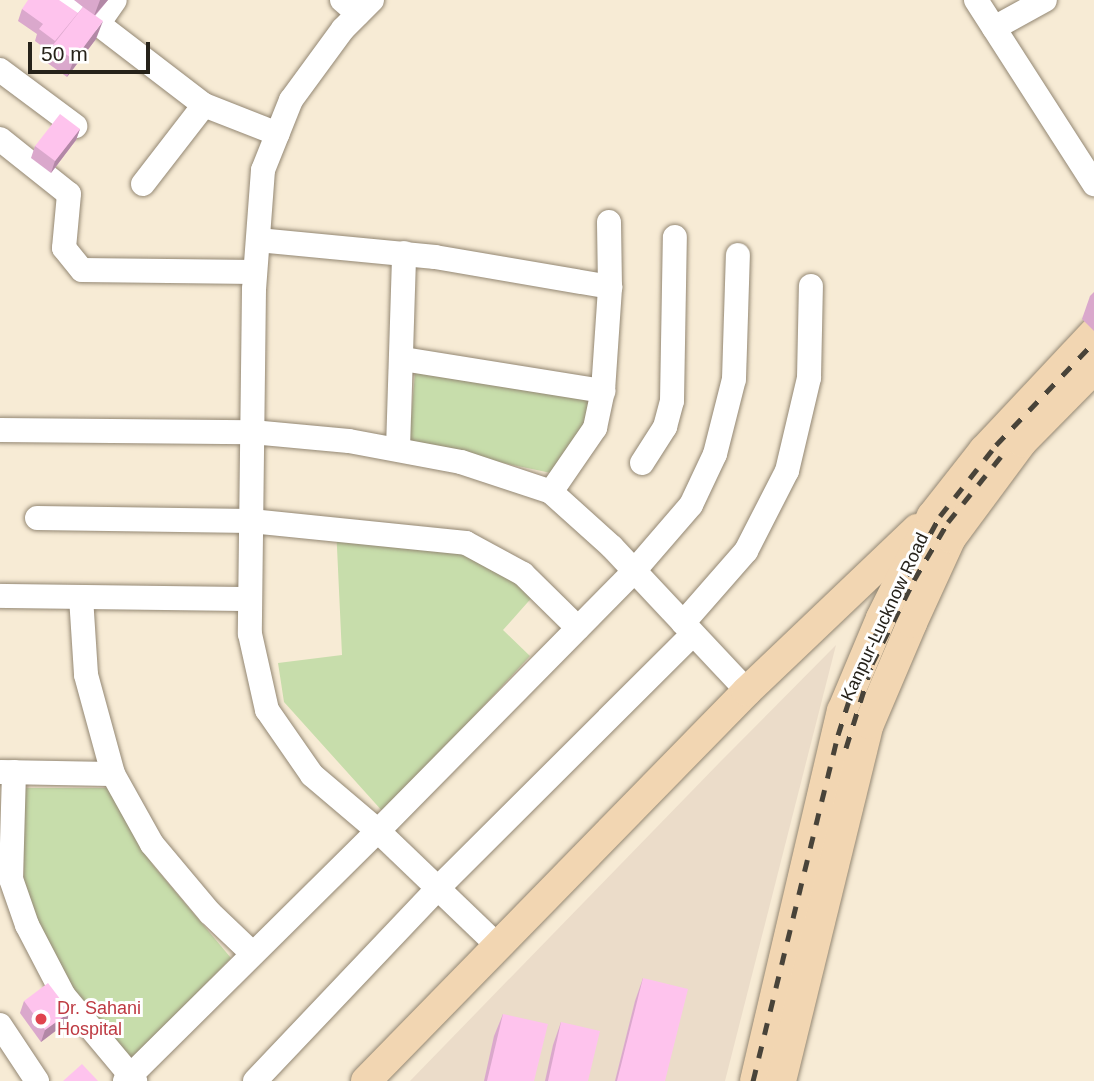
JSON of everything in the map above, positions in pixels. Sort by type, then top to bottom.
[{"type":"main road","name":"Kanpur-Lucknow Road","points":[[755,1081],[842,711],[881,618],[932,516],[984,450],[1094,332]]},
{"type":"main road","name":"Kanpur-Lucknow Road","points":[[781,1081],[869,724],[912,623],[951,538],[1022,442],[1094,369]]},
{"type":"main road","points":[[366,1081],[747,691],[932,516]]},
{"type":"main road","points":[[836,608],[912,623]]},
{"type":"street","points":[[67,0],[204,105],[278,134]]},
{"type":"street","points":[[98,24],[115,0]]},
{"type":"street","points":[[976,0],[1094,184]]},
{"type":"street","points":[[994,28],[1045,0]]},
{"type":"street","points":[[357,5],[291,100],[263,170],[256,272],[250,634],[267,710],[312,775],[379,831],[498,946]]},
{"type":"street","points":[[0,70],[75,127]]},
{"type":"street","points":[[143,184],[204,105]]},
{"type":"street","points":[[0,139],[69,194],[64,248],[82,270],[256,272]]},
{"type":"street","points":[[551,492],[595,428],[603,391],[610,287],[609,222]]},
{"type":"street","points":[[642,463],[665,427],[672,401],[675,237]]},
{"type":"street","points":[[258,240],[404,253],[610,287]]},
{"type":"street","points":[[398,449],[403,359],[404,253]]},
{"type":"street","points":[[113,774],[7,772],[11,880],[27,925],[64,996],[130,1079],[634,571],[691,505],[715,454],[734,379],[737,255]]},
{"type":"street","points":[[255,1081],[688,628],[746,551],[787,471],[809,378],[811,285]]},
{"type":"street","points":[[403,359],[603,391]]},
{"type":"street","points":[[0,430],[252,432],[398,449],[460,462],[551,492],[634,571],[747,691]]},
{"type":"street","points":[[37,518],[251,521],[466,543],[523,574],[578,628]]},
{"type":"street","points":[[0,596],[250,599]]},
{"type":"street","points":[[80,597],[86,675],[113,774],[152,844],[211,914],[253,954]]},
{"type":"street","points":[[0,1025],[37,1081]]},
{"type":"shaded area","points":[[836,645],[725,1081],[410,1081],[721,761]]},
{"type":"green space","points":[[415,373],[590,400],[585,425],[551,473],[409,443]]},
{"type":"green space","points":[[336,526],[438,538],[535,594],[503,630],[530,656],[384,813],[284,702],[278,663],[342,655]]},
{"type":"green space","points":[[23,788],[110,788],[152,864],[231,958],[132,1060],[67,981],[24,893]]},
{"type":"building","points":[[28,0],[59,0],[78,13],[55,41],[39,29],[43,24],[22,9]]},
{"type":"building","points":[[83,7],[103,21],[74,60],[53,45]]},
{"type":"building","points":[[60,114],[80,129],[55,161],[35,146]]},
{"type":"building","points":[[643,978],[688,989],[665,1081],[617,1081]]},
{"type":"building","points":[[48,983],[70,1012],[45,1030],[24,1001]]},
{"type":"building","points":[[503,1014],[548,1024],[534,1081],[487,1081]]},
{"type":"building","points":[[561,1022],[600,1031],[588,1081],[548,1081]]},
{"type":"building","points":[[82,1064],[98,1081],[63,1081]]},
{"type":"railway","points":[[753,1081],[838,735],[862,660],[940,516],[996,445],[1094,342]]},
{"type":"railway","points":[[846,748],[872,664],[914,580],[948,522],[1007,449]]},
{"type":"place","name":"Dr. Sahani Hospital","points":[[41,1019]]}]
